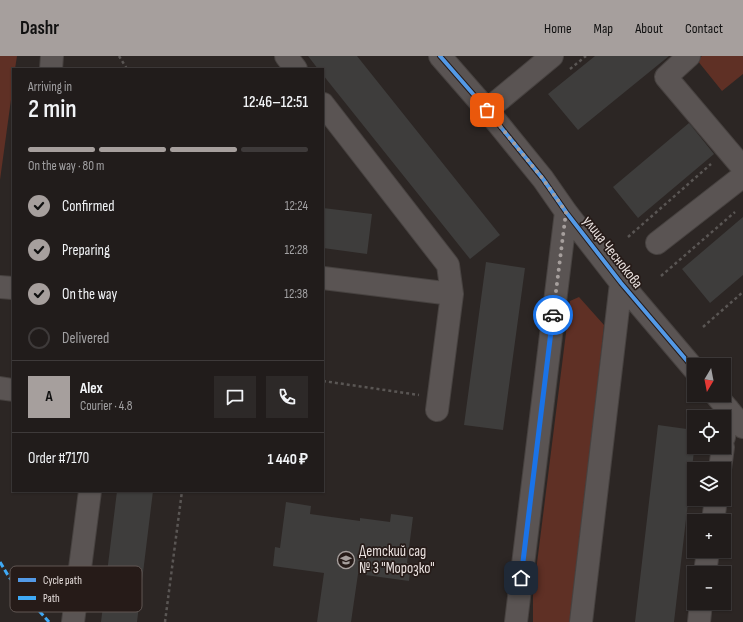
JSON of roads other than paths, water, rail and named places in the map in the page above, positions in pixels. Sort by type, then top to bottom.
[{"type":"street","points":[[51,68],[52,56]]},
{"type":"street","points":[[286,56],[295,68]]},
{"type":"street","name":"улица Чеснокова","points":[[440,56],[487,110],[543,179],[566,212],[621,283],[687,361]]},
{"type":"street","points":[[487,110],[552,56]]},
{"type":"street","points":[[689,56],[666,77],[743,168]]},
{"type":"street","points":[[324,105],[448,265],[452,294],[438,403]]},
{"type":"street","points":[[657,243],[743,176]]},
{"type":"street","points":[[516,622],[566,212]]},
{"type":"street","points":[[324,278],[452,294]]},
{"type":"street","points":[[581,622],[621,283]]},
{"type":"street","points":[[0,287],[12,288]]},
{"type":"street","points":[[0,388],[12,390]]},
{"type":"street","points":[[722,402],[743,427]]},
{"type":"street","points":[[80,566],[90,492]]},
{"type":"street","points":[[699,622],[700,610]]},
{"type":"street","points":[[73,622],[74,612]]},
{"type":"place","name":"Детский сад № 3 \"Морозко\"","points":[[346,560]]}]
